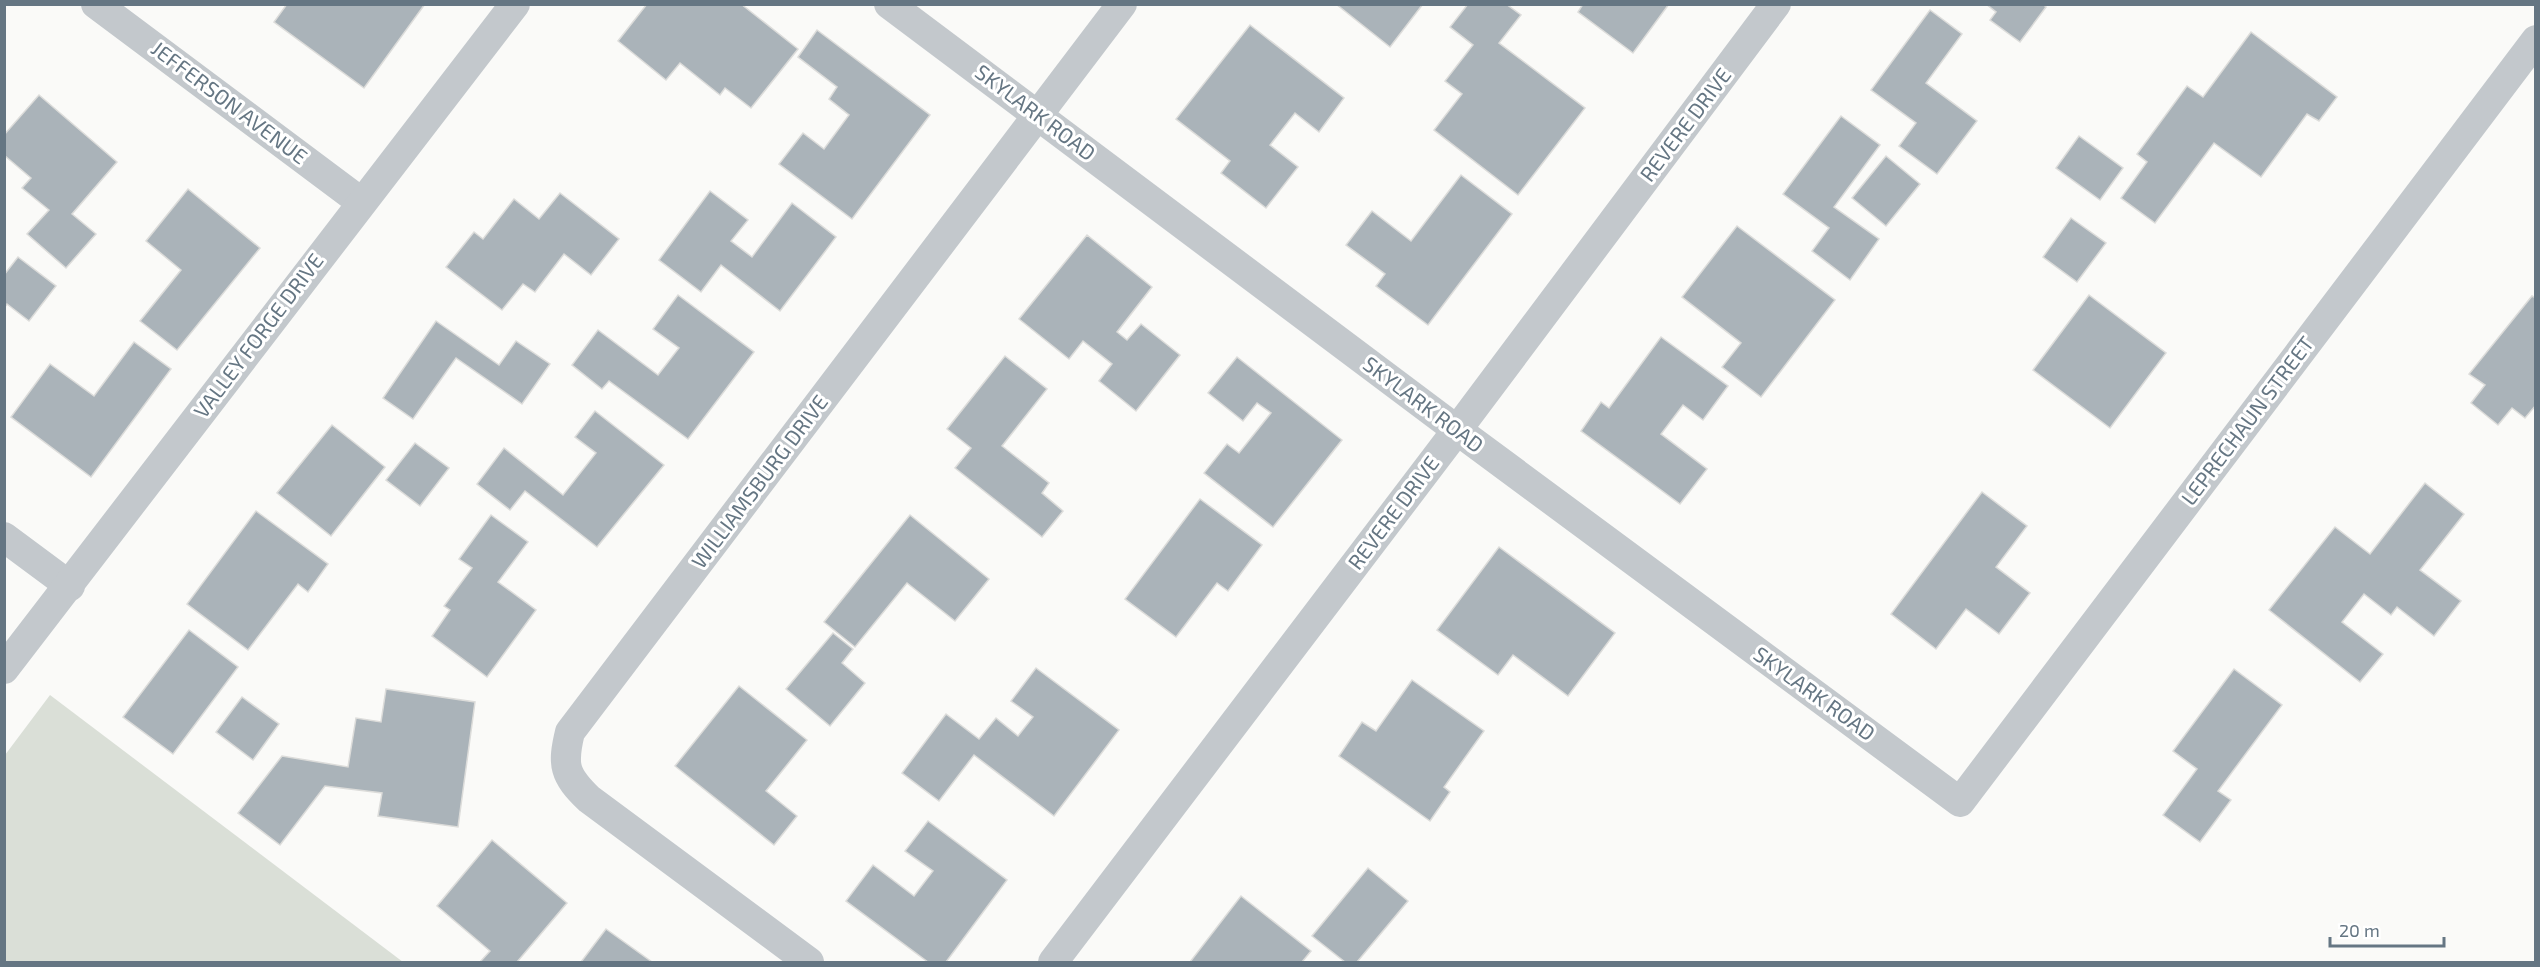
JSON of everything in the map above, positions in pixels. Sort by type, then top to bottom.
[{"type":"street","name":"JEFFERSON AVENUE","points":[[96,4],[361,202]]},
{"type":"street","name":"VALLEY FORGE DRIVE","points":[[4,669],[515,4]]},
{"type":"street","name":"SKYLARK ROAD","points":[[889,4],[1457,430],[1960,802]]},
{"type":"street","name":"WILLIAMSBURG DRIVE","points":[[809,963],[589,799],[573,783],[564,756],[570,732],[1122,4]]},
{"type":"street","name":"REVERE DRIVE","points":[[1053,963],[1776,4]]},
{"type":"street","name":"LEPRECHAUN STREET","points":[[1960,802],[2535,40]]},
{"type":"street","points":[[4,537],[70,586]]},
{"type":"shaded area","points":[[50,695],[403,962],[5,962],[5,755]]},
{"type":"building","points":[[287,4],[425,4],[364,88],[274,22]]},
{"type":"building","points":[[647,4],[741,4],[798,49],[751,108],[725,88],[720,95],[680,63],[666,80],[618,41]]},
{"type":"building","points":[[1336,4],[1423,4],[1390,47]]},
{"type":"building","points":[[1468,4],[1506,4],[1521,15],[1499,43],[1585,108],[1518,195],[1434,130],[1462,94],[1445,81],[1473,45],[1450,27]]},
{"type":"building","points":[[1583,4],[1669,4],[1633,53],[1578,12]]},
{"type":"building","points":[[1986,4],[2043,4],[2046,7],[2020,42],[1990,20],[1996,12]]},
{"type":"building","points":[[1930,10],[1962,34],[1926,83],[1977,121],[1937,174],[1899,146],[1916,123],[1871,90]]},
{"type":"building","points":[[1250,25],[1344,98],[1319,132],[1295,113],[1270,145],[1298,167],[1266,208],[1221,173],[1230,161],[1176,119]]},
{"type":"building","points":[[817,30],[930,115],[852,219],[779,164],[803,133],[824,149],[849,115],[829,99],[837,87],[798,57]]},
{"type":"building","points":[[2251,32],[2337,97],[2319,121],[2307,114],[2261,177],[2214,143],[2155,223],[2121,198],[2147,162],[2137,154],[2187,86],[2203,97]]},
{"type":"building","points":[[39,95],[117,162],[72,214],[96,234],[66,268],[27,234],[49,210],[22,188],[31,178],[4,155],[4,135]]},
{"type":"building","points":[[1841,116],[1880,145],[1834,207],[1879,239],[1850,280],[1812,251],[1829,228],[1783,194]]},
{"type":"building","points":[[2079,136],[2123,168],[2100,200],[2056,168]]},
{"type":"building","points":[[1886,156],[1920,184],[1886,226],[1852,198]]},
{"type":"building","points":[[1461,175],[1512,214],[1428,325],[1376,286],[1385,274],[1346,245],[1372,211],[1411,241]]},
{"type":"building","points":[[188,189],[260,248],[177,350],[140,321],[181,270],[146,241]]},
{"type":"building","points":[[710,191],[748,220],[731,241],[752,257],[792,203],[836,237],[780,311],[721,265],[701,292],[659,260]]},
{"type":"building","points":[[560,193],[619,239],[591,275],[564,254],[535,292],[523,284],[502,310],[446,267],[474,232],[483,239],[514,199],[539,219]]},
{"type":"building","points":[[2071,218],[2106,243],[2077,282],[2043,257]]},
{"type":"building","points":[[1737,226],[1835,300],[1761,397],[1722,367],[1741,343],[1682,297]]},
{"type":"building","points":[[1087,235],[1152,287],[1117,332],[1127,340],[1141,324],[1180,355],[1136,411],[1099,381],[1112,364],[1083,341],[1069,359],[1019,319]]},
{"type":"building","points":[[18,257],[56,286],[29,321],[7,304],[4,308],[4,275]]},
{"type":"building","points":[[678,295],[754,352],[688,439],[609,381],[602,389],[572,365],[598,330],[658,375],[679,348],[653,329]]},
{"type":"building","points":[[2089,295],[2166,353],[2110,428],[2033,370]]},
{"type":"building","points":[[2532,296],[2536,298],[2536,405],[2525,418],[2512,408],[2498,425],[2471,403],[2485,385],[2469,374]]},
{"type":"building","points":[[436,321],[499,365],[516,341],[550,364],[522,404],[456,358],[413,419],[383,398]]},
{"type":"building","points":[[1661,337],[1728,386],[1703,420],[1683,405],[1661,434],[1707,469],[1680,504],[1581,431],[1601,402],[1609,408]]},
{"type":"building","points":[[134,342],[171,369],[91,477],[11,417],[50,364],[94,396]]},
{"type":"building","points":[[1005,356],[1047,389],[1002,446],[1049,483],[1042,493],[1063,511],[1042,537],[955,468],[971,448],[947,429]]},
{"type":"building","points":[[1237,357],[1342,440],[1273,527],[1204,473],[1227,444],[1239,453],[1271,413],[1257,403],[1243,421],[1208,393]]},
{"type":"building","points":[[595,411],[664,465],[597,547],[525,491],[510,510],[477,484],[504,448],[563,495],[596,453],[575,437]]},
{"type":"building","points":[[332,425],[385,467],[331,536],[277,493]]},
{"type":"building","points":[[415,443],[449,468],[420,506],[386,480]]},
{"type":"building","points":[[2425,483],[2464,514],[2420,570],[2461,601],[2434,636],[2397,607],[2391,615],[2364,594],[2342,622],[2383,654],[2360,682],[2269,610],[2335,527],[2370,554]]},
{"type":"building","points":[[1982,492],[2027,526],[1996,567],[2030,593],[1999,634],[1966,609],[1936,649],[1891,614]]},
{"type":"building","points":[[1200,499],[1262,545],[1228,591],[1217,583],[1176,637],[1125,599]]},
{"type":"building","points":[[256,511],[328,564],[308,592],[298,584],[248,650],[187,604]]},
{"type":"building","points":[[491,515],[528,542],[498,582],[536,610],[487,677],[432,636],[450,610],[444,606],[472,568],[459,559]]},
{"type":"building","points":[[910,515],[989,579],[955,621],[907,583],[855,647],[824,622]]},
{"type":"building","points":[[1499,547],[1615,633],[1568,696],[1513,655],[1498,675],[1437,630]]},
{"type":"building","points":[[189,630],[238,667],[173,754],[123,717]]},
{"type":"building","points":[[833,633],[853,649],[842,663],[865,683],[830,726],[786,689]]},
{"type":"building","points":[[1036,668],[1119,730],[1054,816],[974,755],[939,801],[902,773],[946,714],[979,739],[996,718],[1018,736],[1033,717],[1011,701]]},
{"type":"building","points":[[2234,669],[2282,705],[2218,791],[2231,800],[2200,842],[2163,815],[2197,769],[2173,751]]},
{"type":"building","points":[[1412,680],[1484,731],[1444,787],[1450,792],[1430,821],[1339,756],[1362,722],[1376,731]]},
{"type":"building","points":[[739,686],[807,740],[766,791],[797,816],[774,845],[675,766]]},
{"type":"building","points":[[386,689],[475,702],[458,827],[378,816],[382,793],[325,786],[280,845],[238,813],[282,756],[348,767],[356,718],[381,722]]},
{"type":"building","points":[[242,697],[279,724],[253,760],[216,732]]},
{"type":"building","points":[[928,821],[1007,880],[946,962],[928,962],[846,901],[873,865],[914,896],[933,871],[905,851]]},
{"type":"building","points":[[492,840],[567,903],[517,962],[480,962],[490,951],[437,906]]},
{"type":"building","points":[[1368,868],[1408,901],[1357,962],[1345,962],[1312,936]]},
{"type":"building","points":[[1241,896],[1311,951],[1302,962],[1190,962]]},
{"type":"building","points":[[606,929],[652,962],[581,962]]}]
